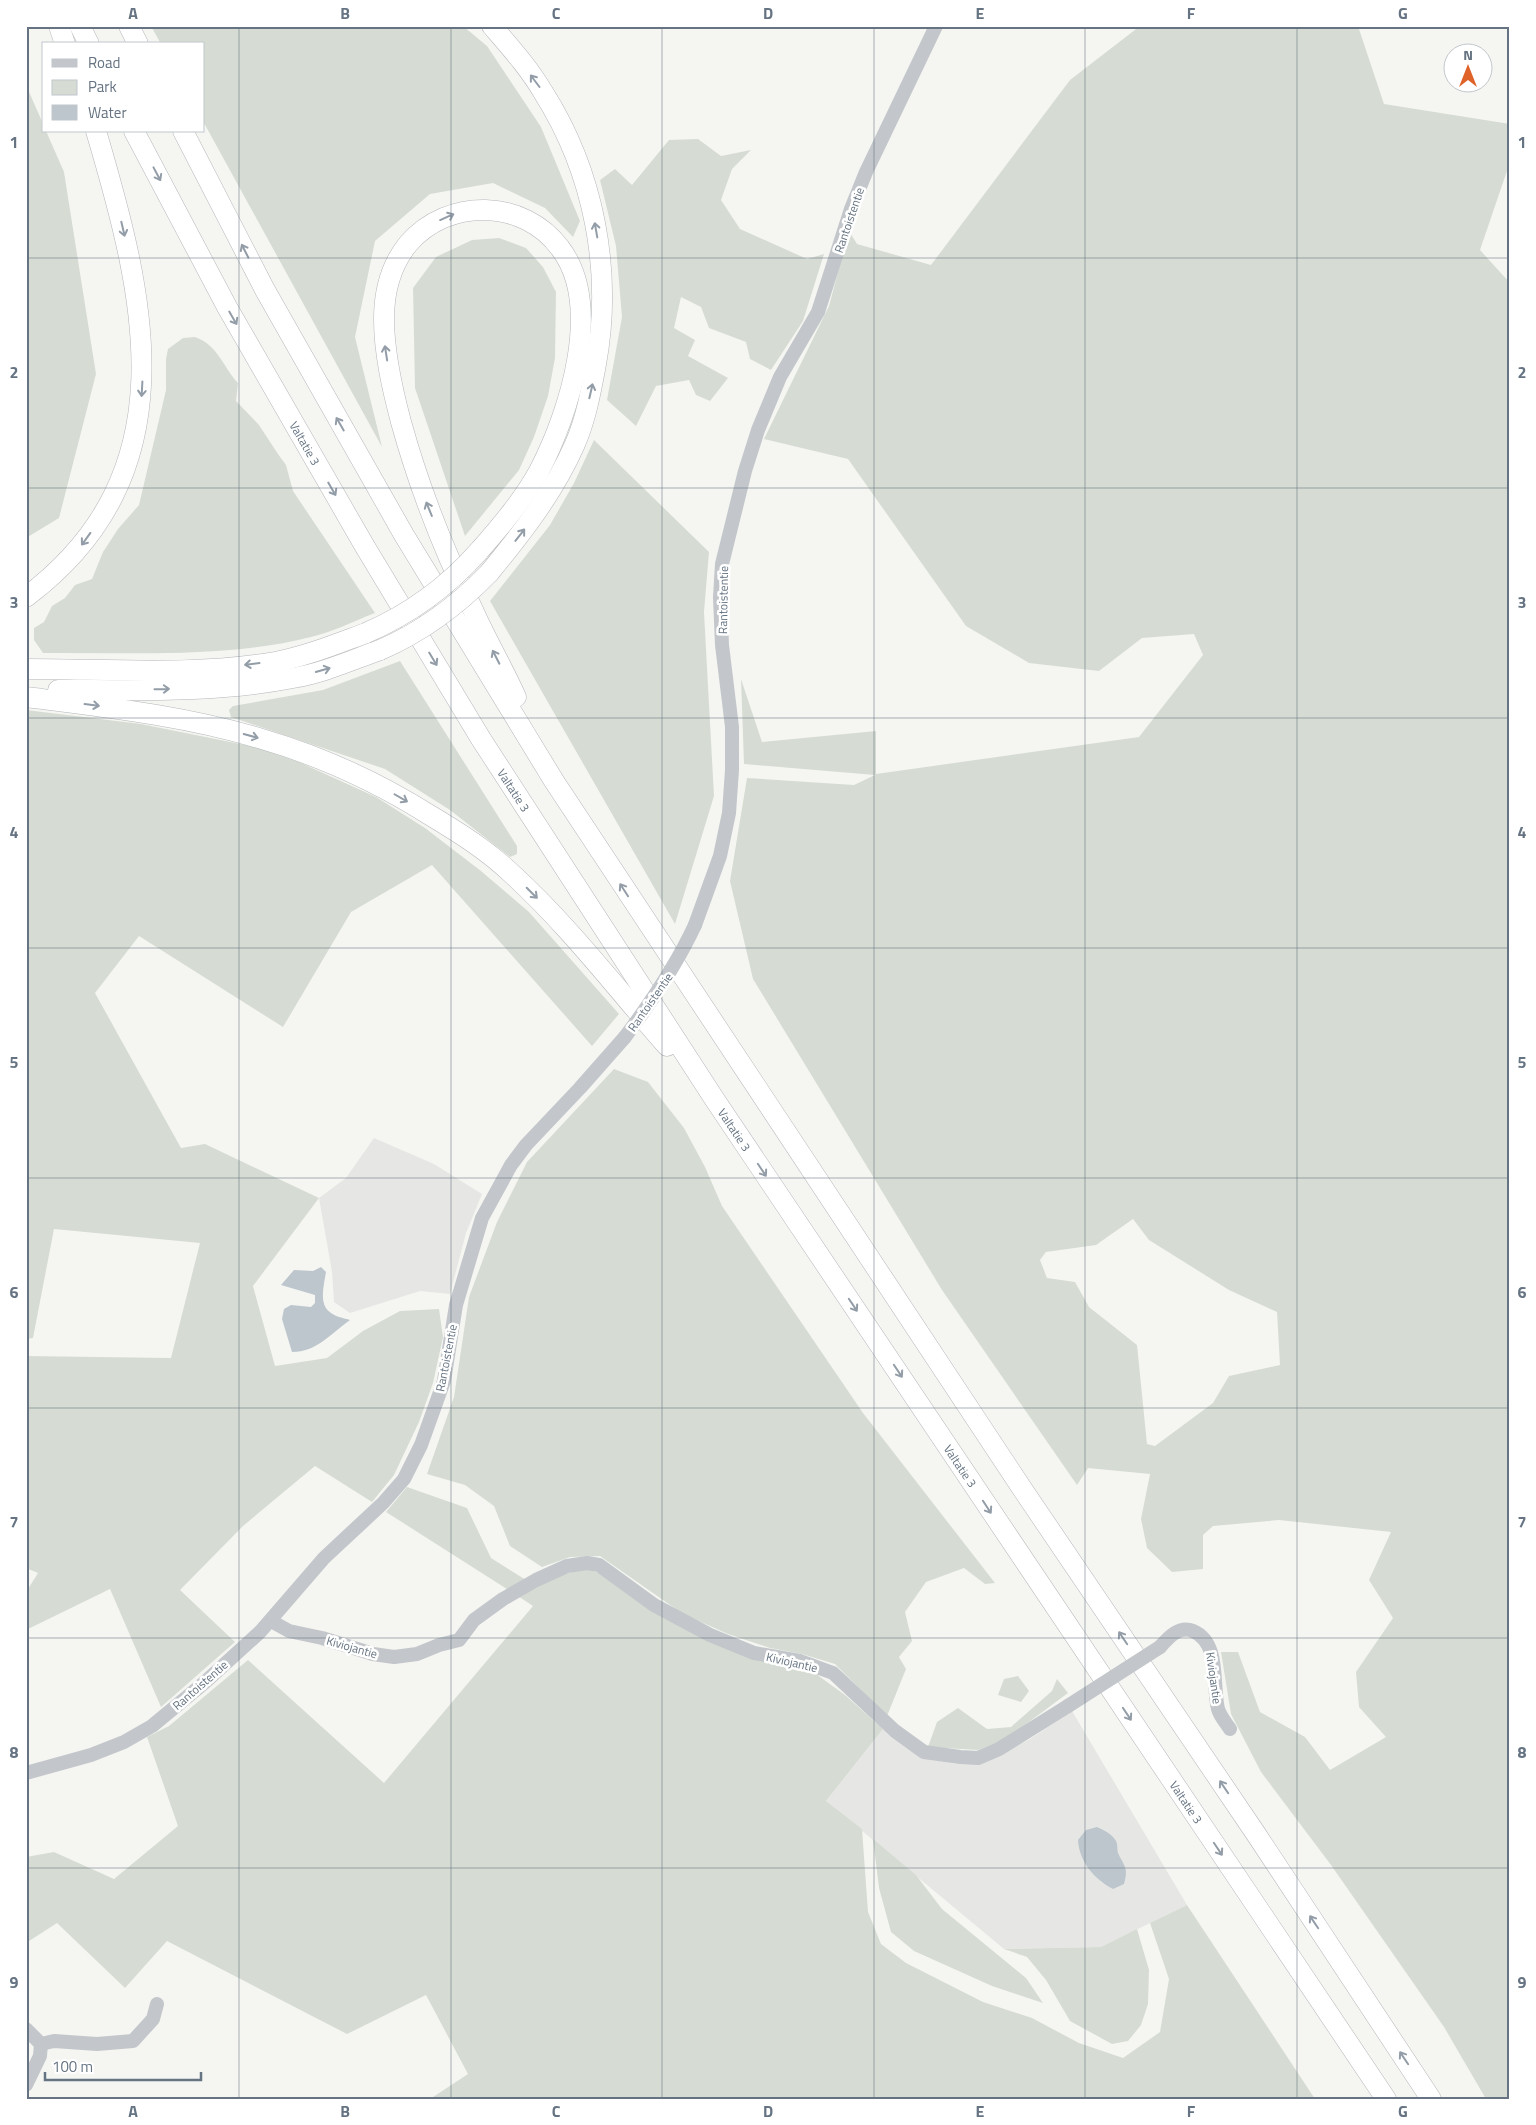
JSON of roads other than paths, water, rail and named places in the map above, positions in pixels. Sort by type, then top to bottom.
[{"type":"highway","points":[[59,26],[64,42]]},
{"type":"highway","points":[[80,26],[88,42]]},
{"type":"highway","points":[[129,26],[137,42]]},
{"type":"highway","points":[[26,690],[204,689],[295,678],[380,650],[401,641],[457,604],[489,573],[520,536],[542,504],[574,445],[591,392],[602,324],[602,266],[581,167],[543,90],[492,26]]},
{"type":"highway","points":[[26,597],[46,582],[76,552],[106,509],[131,452],[140,407],[142,352],[138,304],[116,197],[96,132]]},
{"type":"highway","name":"Valtatie 3","points":[[135,132],[226,307],[364,545],[481,739],[715,1100],[1386,2099]]},
{"type":"highway","points":[[184,132],[265,290],[380,493],[554,781],[1016,1479],[1250,1825],[1431,2099]]},
{"type":"highway","points":[[26,669],[171,669],[248,665],[307,654],[389,623],[412,610],[444,585],[479,551],[501,526],[539,470],[556,429],[570,387],[580,342],[582,319],[580,295],[572,269],[556,242],[542,229],[524,218],[505,212],[484,210],[458,212],[423,231],[404,251],[392,272],[386,291],[385,345],[394,399],[427,505],[473,611],[514,692],[554,781]]},
{"type":"highway","points":[[26,697],[172,718],[262,739],[292,748],[372,783],[420,809],[466,837],[511,873],[554,916],[715,1100]]},
{"type":"street","name":"Rantoistentie","points":[[26,1773],[91,1755],[140,1734],[204,1683],[271,1620],[324,1558],[383,1503],[404,1479],[420,1444],[444,1381],[456,1305],[482,1218],[511,1165],[526,1145],[625,1037],[660,990],[680,958],[695,925],[720,856],[729,813],[732,770],[732,726],[722,645],[720,597],[722,564],[745,471],[758,430],[780,377],[818,312],[851,209],[866,172],[936,26]]},
{"type":"street","name":"Kiviojantie","points":[[271,1620],[289,1631],[322,1638],[372,1654],[394,1657],[416,1654],[459,1640],[474,1620],[503,1599],[536,1580],[567,1566],[586,1563],[599,1565],[654,1605],[710,1635],[754,1653],[800,1661],[833,1673],[894,1730],[924,1752],[978,1758],[999,1749],[1068,1706],[1160,1647],[1172,1634],[1182,1630],[1195,1632],[1210,1646],[1218,1710],[1230,1730]]},
{"type":"street","points":[[41,2044],[54,2041],[97,2044],[134,2041],[154,2019],[157,2004]]},
{"type":"street","points":[[26,2029],[41,2044],[40,2056],[26,2085]]},
{"type":"water","points":[[321,1267],[326,1272],[323,1289],[324,1305],[333,1314],[350,1320],[316,1346],[292,1352],[282,1319],[284,1309],[291,1305],[311,1307],[315,1303],[315,1295],[281,1285],[294,1270],[313,1271]]},
{"type":"water","points":[[1097,1827],[1108,1832],[1117,1843],[1118,1853],[1125,1867],[1124,1884],[1113,1889],[1089,1869],[1079,1848],[1078,1840],[1086,1830]]}]
